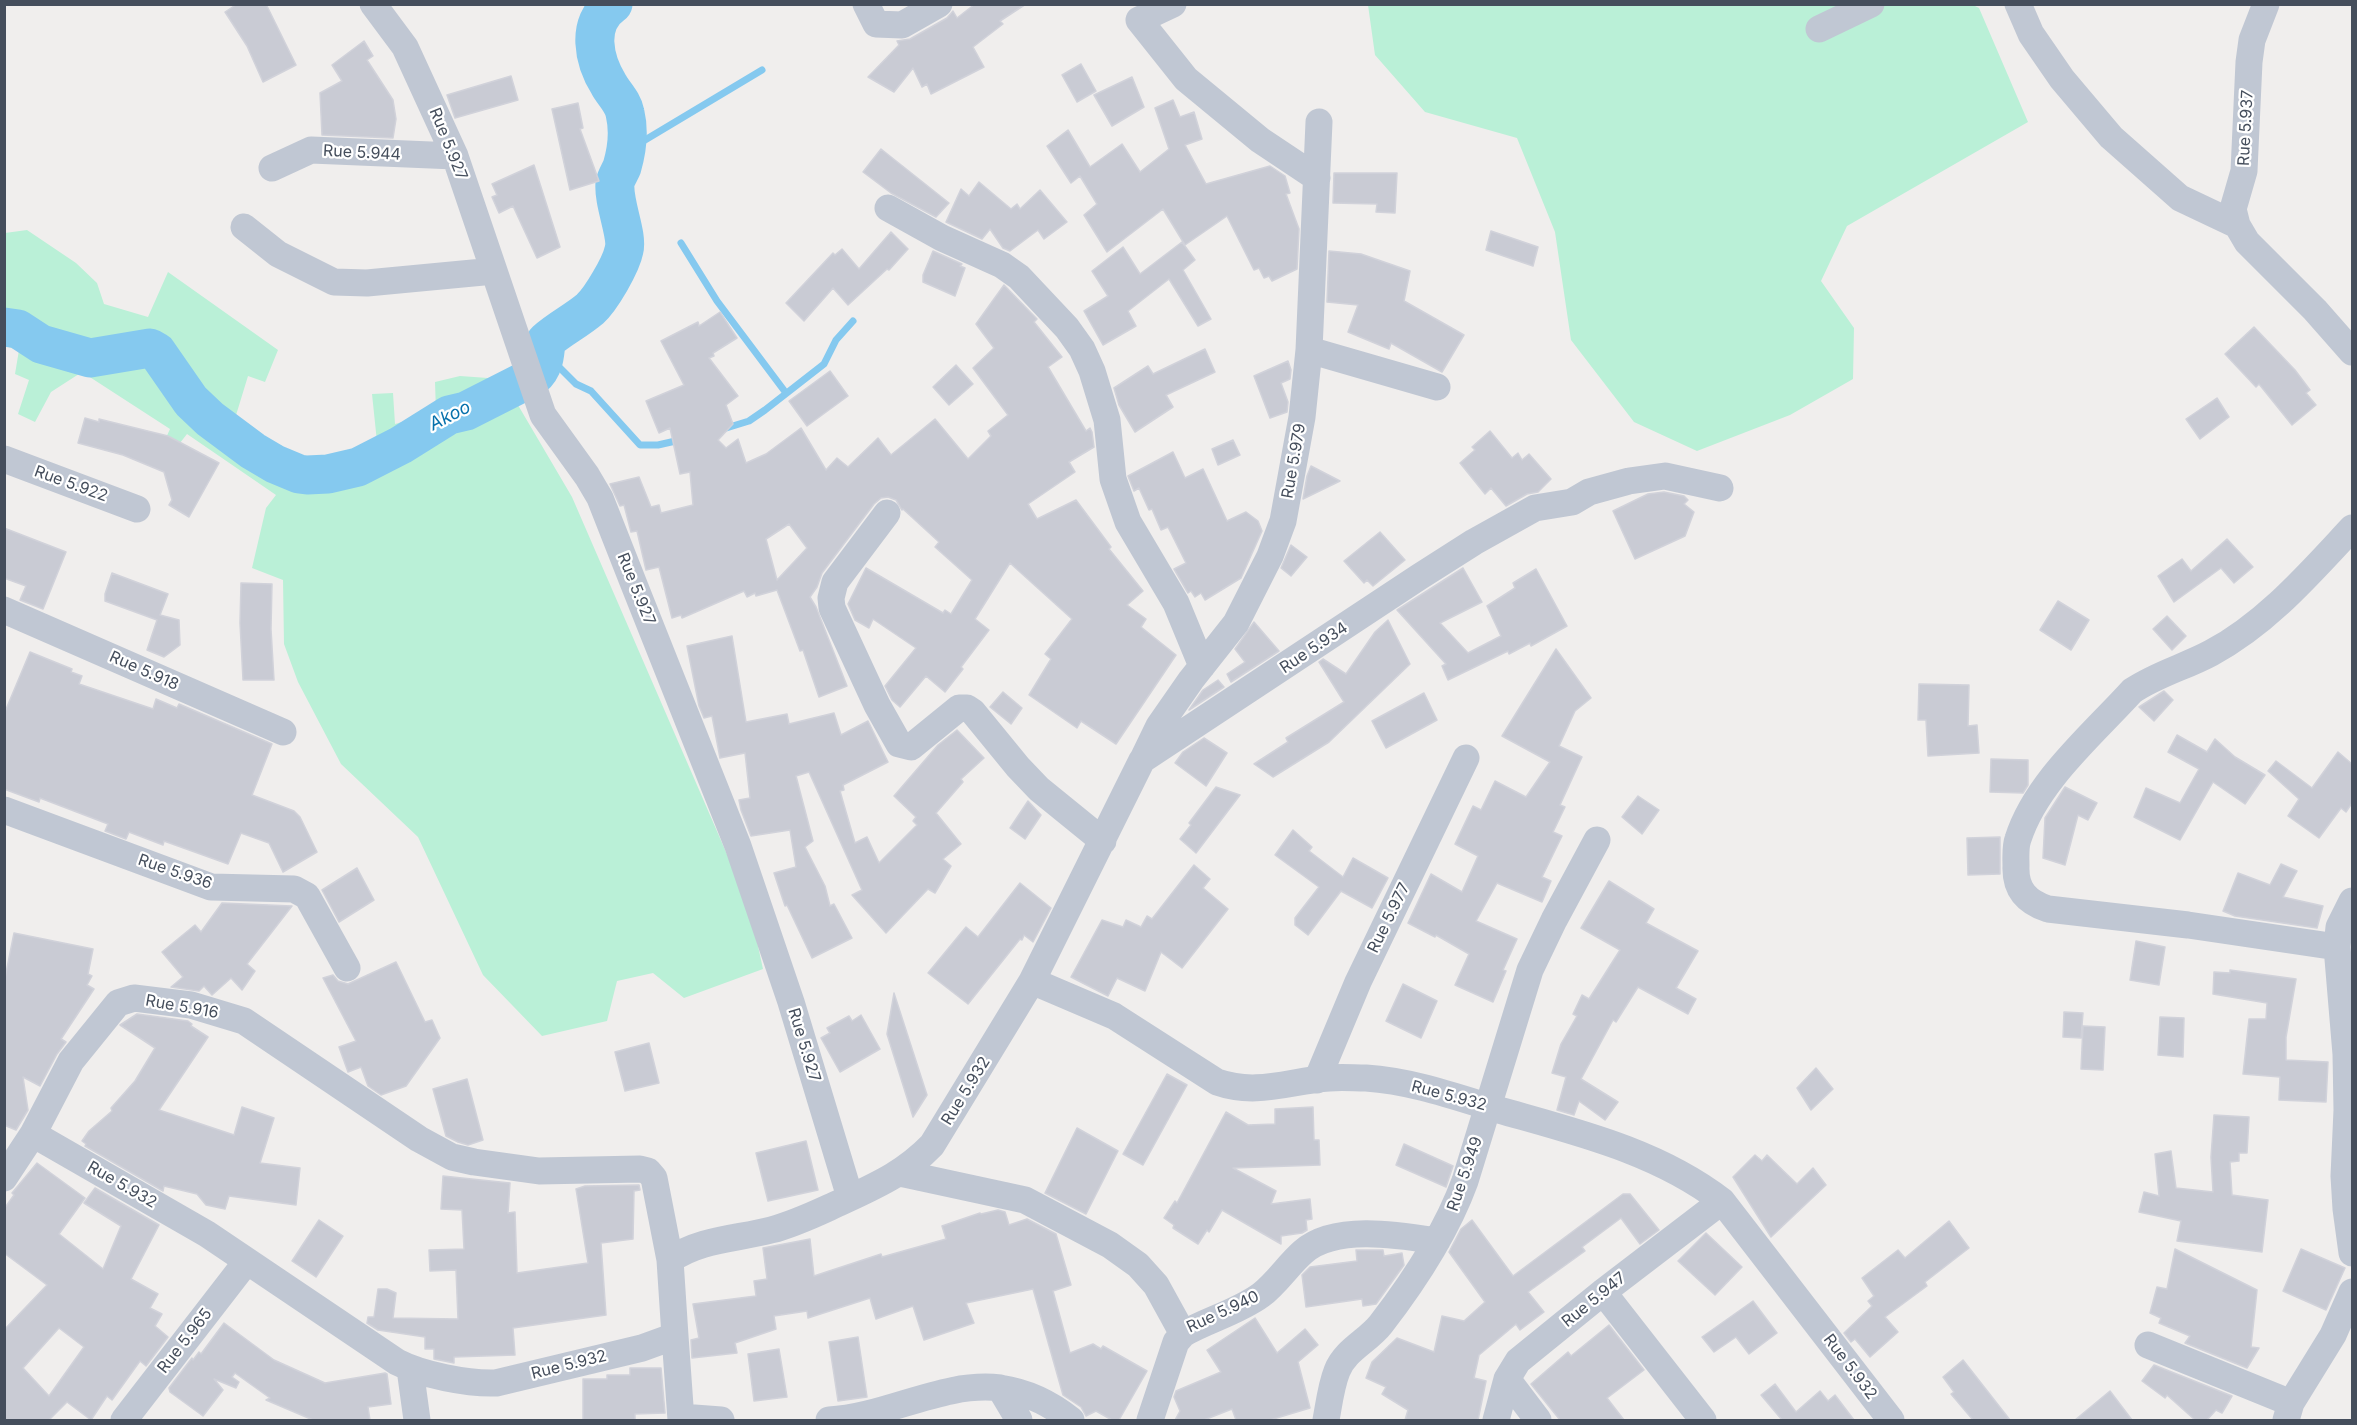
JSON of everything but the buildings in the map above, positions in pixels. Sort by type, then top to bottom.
[{"type":"street","name":"Rue 5.927","points":[[372,4],[405,47],[455,156],[543,415],[600,498],[738,846],[787,991],[850,1197]]},
{"type":"street","points":[[866,4],[876,24],[902,26],[939,4]]},
{"type":"street","points":[[1173,4],[1139,20],[1186,79],[1260,140],[1317,178]]},
{"type":"street","points":[[1819,29],[1871,4]]},
{"type":"street","points":[[2018,4],[2031,34],[2062,79],[2111,137],[2180,198],[2237,225],[2247,242],[2315,310],[2352,352]]},
{"type":"street","name":"Rue 5.937","points":[[2237,225],[2234,209],[2244,171],[2249,62],[2252,40],[2266,4]]},
{"type":"street","name":"Rue 5.979","points":[[1142,760],[1160,726],[1202,666],[1236,623],[1270,556],[1283,520],[1302,417],[1309,350],[1319,122]]},
{"type":"street","name":"Rue 5.944","points":[[272,168],[311,150],[455,156]]},
{"type":"street","points":[[888,208],[935,234],[1002,265],[1019,277],[1067,328],[1082,349],[1092,371],[1107,420],[1113,479],[1128,522],[1176,603],[1202,666]]},
{"type":"street","points":[[244,227],[278,254],[334,282],[367,284],[494,270]]},
{"type":"street","points":[[1309,350],[1437,387]]},
{"type":"street","name":"Rue 5.922","points":[[4,459],[137,509]]},
{"type":"street","name":"Rue 5.934","points":[[1142,760],[1455,554],[1535,508],[1572,502],[1589,492],[1629,481],[1665,476],[1720,488]]},
{"type":"street","points":[[887,513],[835,582],[831,598],[832,608],[877,705],[899,744],[911,747],[959,708],[968,708],[1039,789],[1103,841]]},
{"type":"street","points":[[2337,947],[2048,909],[2033,904],[2020,891],[2016,875],[2017,842],[2029,812],[2049,782],[2132,691],[2148,680],[2211,653],[2247,630],[2293,591],[2352,528]]},
{"type":"street","name":"Rue 5.918","points":[[4,610],[284,732]]},
{"type":"street","name":"Rue 5.977","points":[[1317,1080],[1358,982],[1466,758]]},
{"type":"street","points":[[1032,981],[1142,760]]},
{"type":"street","name":"Rue 5.936","points":[[4,810],[211,887],[294,889],[307,896],[347,968]]},
{"type":"street","name":"Rue 5.949","points":[[1326,1420],[1338,1370],[1347,1355],[1379,1327],[1407,1289],[1453,1215],[1530,970],[1597,840]]},
{"type":"street","points":[[2352,901],[2339,927],[2337,947],[2346,1054],[2347,1110],[2344,1176],[2352,1253]]},
{"type":"street","name":"Rue 5.932","points":[[670,1260],[695,1246],[770,1230],[799,1221],[900,1173],[915,1162],[932,1145],[1032,981],[1114,1016],[1217,1082],[1234,1088],[1251,1089],[1317,1080],[1368,1078],[1425,1088],[1594,1138],[1671,1167],[1722,1201],[1891,1420]]},
{"type":"street","name":"Rue 5.916","points":[[4,1178],[33,1134],[71,1061],[118,1003],[134,998],[190,1005],[244,1021],[419,1139],[452,1157],[539,1171],[640,1169],[648,1171],[654,1178],[670,1260]]},
{"type":"street","name":"Rue 5.932","points":[[33,1134],[207,1234],[410,1369],[480,1383],[496,1383],[642,1348],[675,1336]]},
{"type":"street","name":"Rue 5.940","points":[[900,1173],[1025,1200],[1110,1245],[1138,1265],[1156,1285],[1183,1334],[1251,1302],[1315,1243],[1354,1235],[1380,1233],[1437,1240]]},
{"type":"street","name":"Rue 5.947","points":[[1496,1420],[1507,1379],[1518,1361],[1603,1292],[1722,1201]]},
{"type":"street","points":[[670,1260],[681,1419],[721,1420]]},
{"type":"street","name":"Rue 5.965","points":[[124,1420],[247,1261]]},
{"type":"street","points":[[1603,1292],[1703,1420]]},
{"type":"street","points":[[2148,1345],[2288,1412],[2333,1335],[2352,1292]]},
{"type":"street","points":[[1150,1420],[1176,1342],[1183,1334]]},
{"type":"street","points":[[410,1369],[417,1420]]},
{"type":"street","points":[[1507,1379],[1538,1420]]},
{"type":"street","points":[[829,1420],[979,1385],[1015,1390],[1047,1403],[1071,1420]]},
{"type":"street","points":[[1000,1388],[1019,1420]]},
{"type":"green space","points":[[1368,5],[1973,5],[1979,8],[2028,122],[1847,226],[1821,281],[1854,328],[1853,379],[1790,415],[1697,451],[1634,422],[1571,340],[1555,232],[1517,138],[1425,112],[1375,55]]},
{"type":"green space","points":[[27,230],[76,263],[97,283],[104,304],[148,317],[168,272],[278,350],[265,382],[248,376],[233,425],[282,446],[286,464],[332,465],[377,442],[372,394],[393,393],[395,424],[436,412],[435,382],[460,376],[488,378],[501,383],[515,400],[572,497],[749,905],[763,969],[684,998],[653,973],[617,981],[607,1021],[542,1036],[483,975],[418,837],[341,764],[298,682],[284,644],[283,580],[252,568],[266,508],[276,495],[187,434],[176,448],[165,440],[170,429],[82,372],[51,392],[35,422],[18,414],[29,380],[15,374],[19,350],[5,346],[5,233]]},
{"type":"waterway","name":"Akoo","points":[[4,327],[18,329],[41,344],[90,358],[150,348],[157,352],[191,401],[210,419],[253,451],[275,464],[307,475],[328,474],[358,467],[401,445],[449,415],[466,411],[533,377],[542,365],[546,341],[590,309],[615,273],[624,250],[624,236],[616,200],[615,183],[625,154],[626,120],[624,109],[599,65],[595,43],[598,21],[613,4]]},
{"type":"waterway","points":[[625,152],[762,70]]},
{"type":"waterway","points":[[681,243],[717,301],[786,393]]},
{"type":"waterway","points":[[723,429],[749,421],[824,364],[836,340],[853,321]]},
{"type":"waterway","points":[[545,358],[549,357],[576,384],[591,391],[640,445],[658,445],[680,440]]}]
